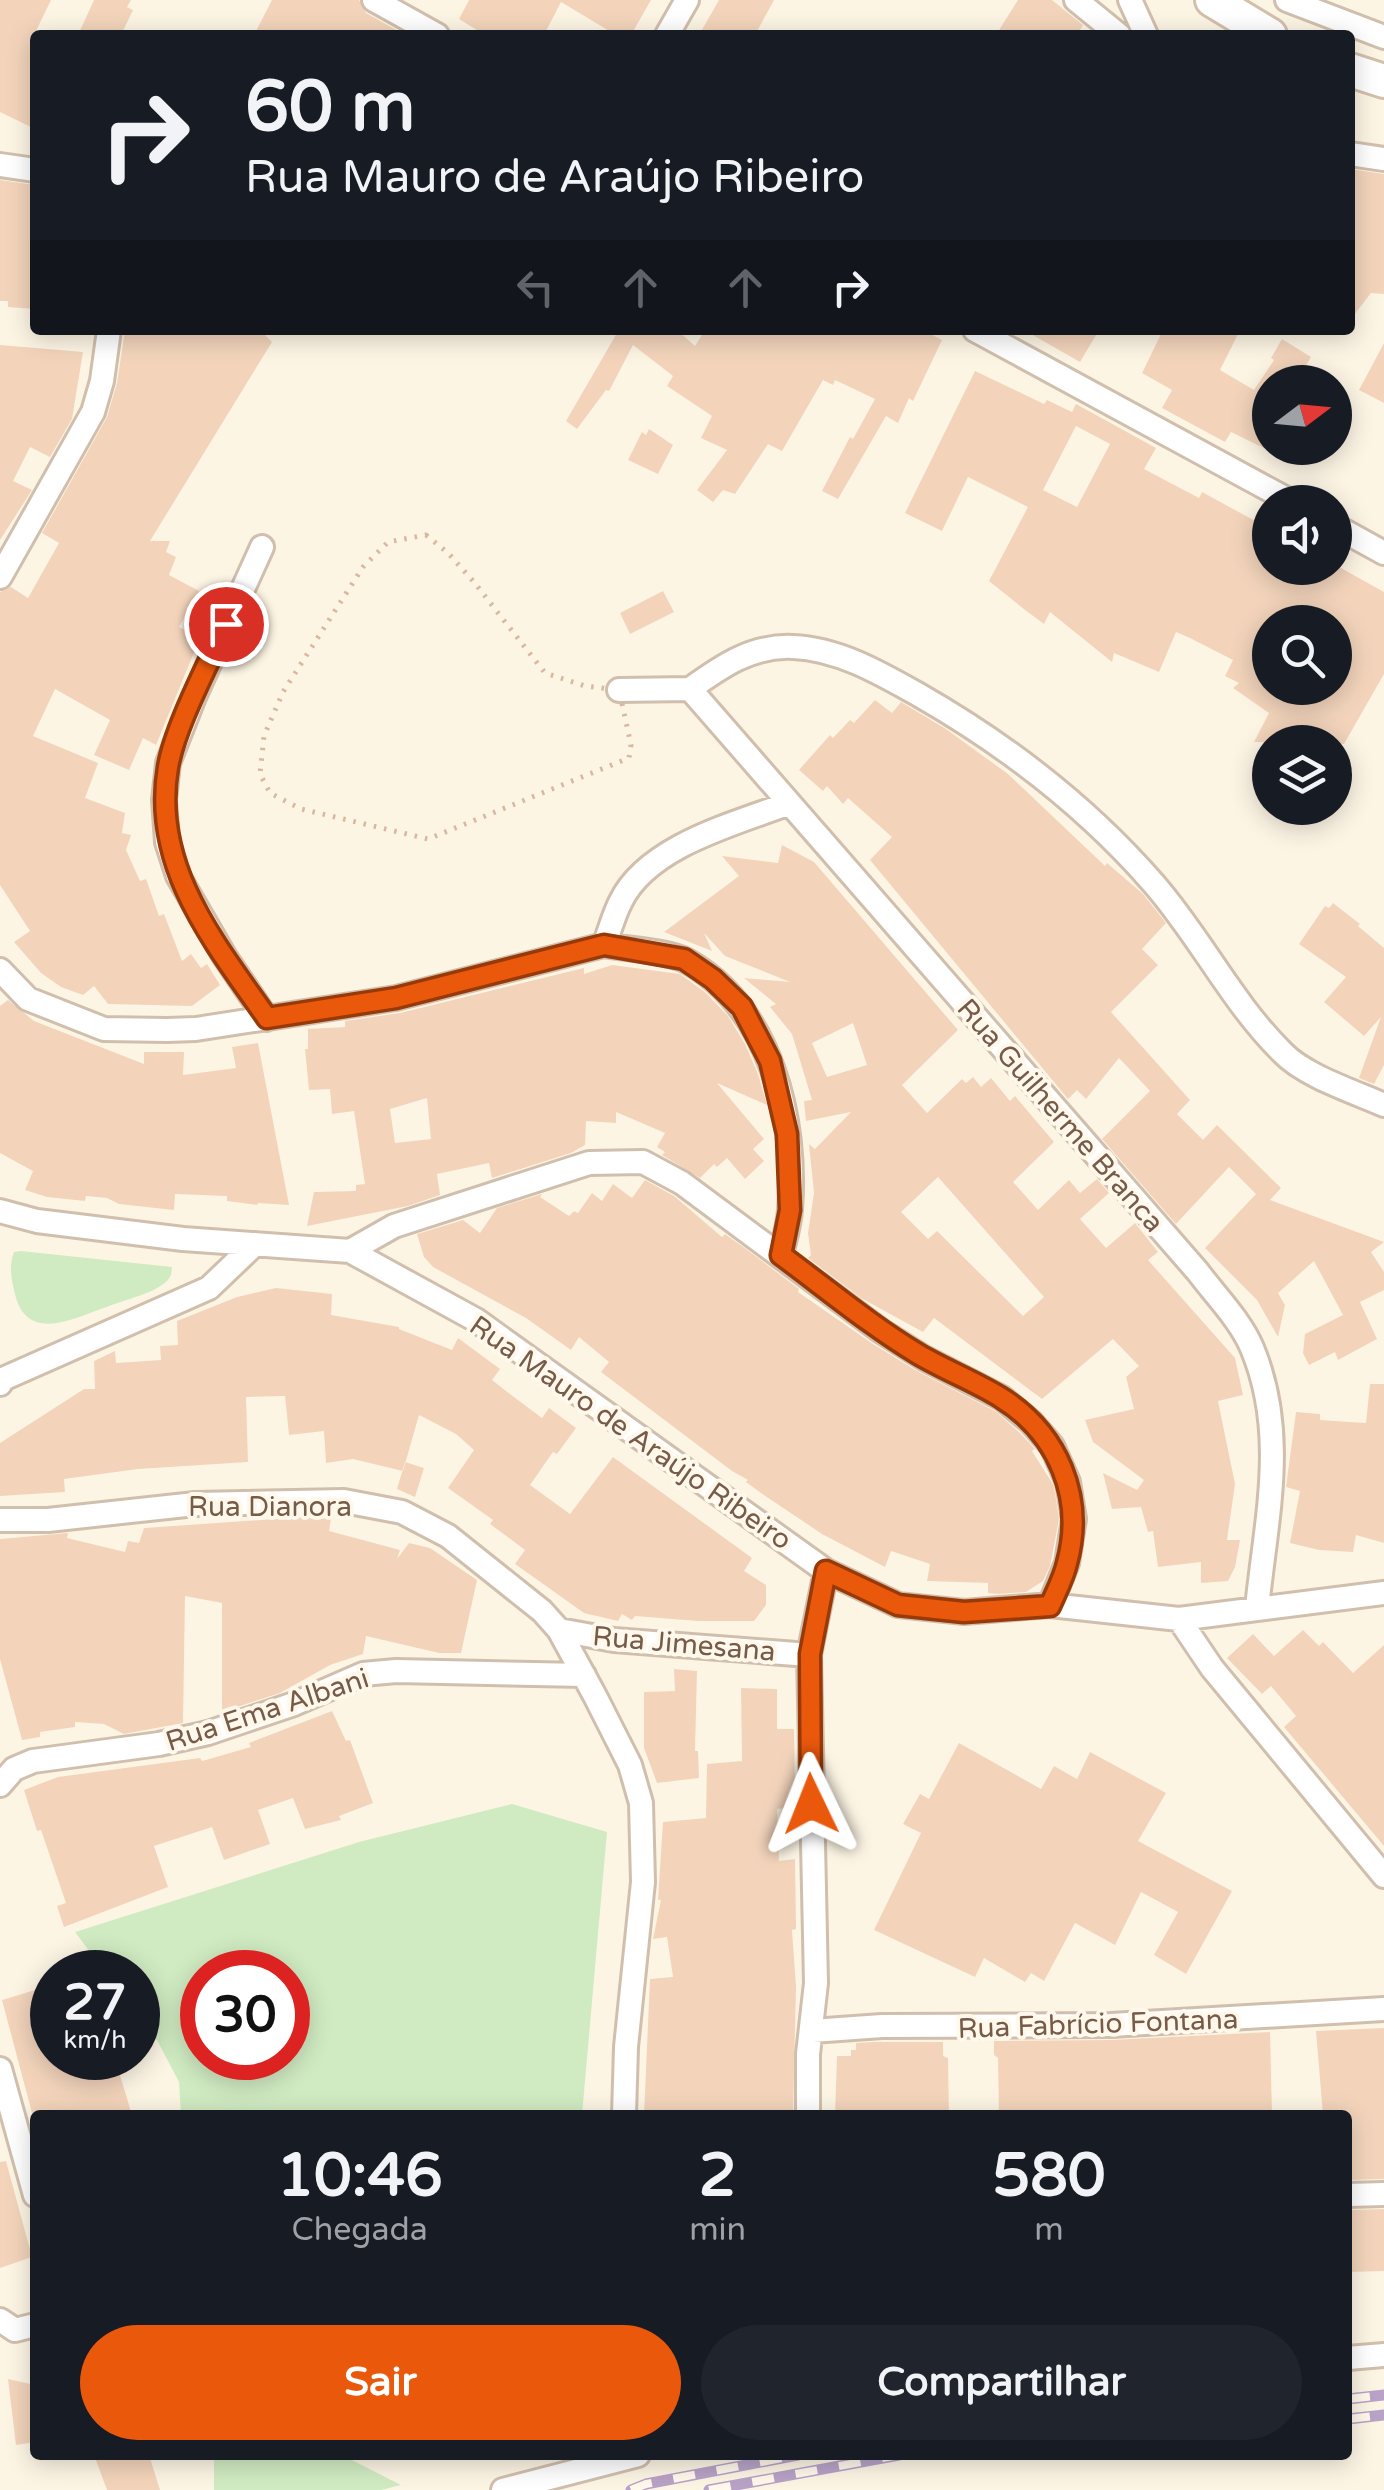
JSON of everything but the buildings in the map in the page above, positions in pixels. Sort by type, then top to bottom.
[{"type":"main road","points":[[1212,0],[1262,30]]},
{"type":"main road","points":[[1355,72],[1384,81]]},
{"type":"street","points":[[374,0],[428,30]]},
{"type":"street","points":[[670,30],[687,0]]},
{"type":"street","points":[[1076,0],[1112,30]]},
{"type":"street","points":[[1130,0],[1144,30]]},
{"type":"street","points":[[1288,0],[1384,38]]},
{"type":"street","points":[[1355,155],[1384,159]]},
{"type":"street","points":[[0,165],[30,169]]},
{"type":"street","points":[[0,577],[93,412],[108,335]]},
{"type":"street","points":[[984,335],[1261,485]]},
{"type":"street","points":[[1352,535],[1384,553]]},
{"type":"street","points":[[262,546],[168,763],[164,800],[167,842],[178,876],[225,958],[267,1018]]},
{"type":"street","points":[[620,690],[690,688],[734,659],[756,650],[790,646],[819,650],[871,668],[1014,753],[1083,810],[1156,886],[1242,1006],[1286,1057],[1384,1104]]},
{"type":"street","name":"Rua Guilherme Branca","points":[[690,688],[1198,1272],[1250,1344],[1268,1396],[1274,1453],[1257,1608]]},
{"type":"street","points":[[604,945],[622,898],[643,870],[692,842],[788,804]]},
{"type":"street","points":[[0,970],[28,998],[104,1029],[196,1029],[396,998],[604,945],[684,959],[713,979],[742,1007],[770,1061],[787,1134],[790,1210],[781,1255]]},
{"type":"street","points":[[350,1251],[394,1226],[589,1163],[643,1162],[682,1183],[881,1330],[924,1358],[1002,1398],[1031,1422],[1052,1446],[1068,1482],[1074,1518],[1068,1562],[1050,1606]]},
{"type":"street","name":"Rua Mauro de Araújo Ribeiro","points":[[0,1211],[37,1221],[350,1251],[476,1320],[826,1571],[898,1605],[964,1612],[1050,1606],[1179,1619],[1384,1592]]},
{"type":"street","points":[[1,1374],[209,1288],[254,1244]]},
{"type":"street","name":"Rua Dianora","points":[[0,1520],[48,1520],[260,1501],[344,1501],[402,1512],[448,1536],[522,1593],[559,1630]]},
{"type":"street","points":[[808,2110],[808,2054],[816,1983],[810,1654],[826,1571]]},
{"type":"street","points":[[1179,1619],[1212,1668],[1384,1876]]},
{"type":"street","points":[[559,1630],[630,1765],[641,1804],[642,1882],[626,2047],[624,2110]]},
{"type":"street","name":"Rua Jimesana","points":[[559,1630],[614,1640],[810,1654]]},
{"type":"street","name":"Rua Ema Albani","points":[[7,1777],[60,1756],[159,1744],[208,1733],[294,1704],[362,1674],[396,1671],[584,1675]]},
{"type":"street","name":"Rua Fabrício Fontana","points":[[812,2030],[882,2026],[1112,2026],[1384,2009]]},
{"type":"street","points":[[0,2069],[30,2177]]},
{"type":"street","points":[[1352,2195],[1384,2194]]},
{"type":"street","points":[[0,2320],[16,2330],[30,2326]]},
{"type":"street","points":[[1352,2358],[1384,2355]]},
{"type":"street","points":[[503,2490],[619,2460]]},
{"type":"path","points":[[426,535],[474,582],[546,673],[585,686],[620,690],[631,746],[629,758],[428,839],[302,810],[270,793],[260,774],[264,736],[282,692],[363,567],[388,542],[426,535]]},
{"type":"green space","points":[[14,1252],[172,1267],[167,1281],[140,1296],[66,1321],[40,1323],[20,1307],[14,1290],[11,1262]]},
{"type":"green space","points":[[512,1804],[607,1832],[582,2110],[181,2110],[179,2082],[160,2046],[160,1950],[88,1950],[75,1932],[359,1842]]},
{"type":"green space","points":[[214,2460],[352,2460],[401,2485],[381,2490],[214,2490]]},
{"type":"railway","points":[[1352,2399],[1384,2395]]},
{"type":"railway","points":[[1352,2419],[1384,2415]]},
{"type":"railway","points":[[631,2490],[772,2460]]},
{"type":"railway","points":[[709,2490],[872,2460]]},
{"type":"route","points":[[226,624],[168,763],[164,800],[167,842],[178,876],[200,918],[267,1018],[396,998],[604,945],[684,959],[713,979],[742,1007],[770,1061],[787,1134],[790,1210],[781,1255],[924,1358],[1002,1398],[1052,1446],[1068,1482],[1074,1518],[1068,1562],[1050,1606],[964,1612],[898,1605],[826,1571],[810,1654],[811,1804]]}]
